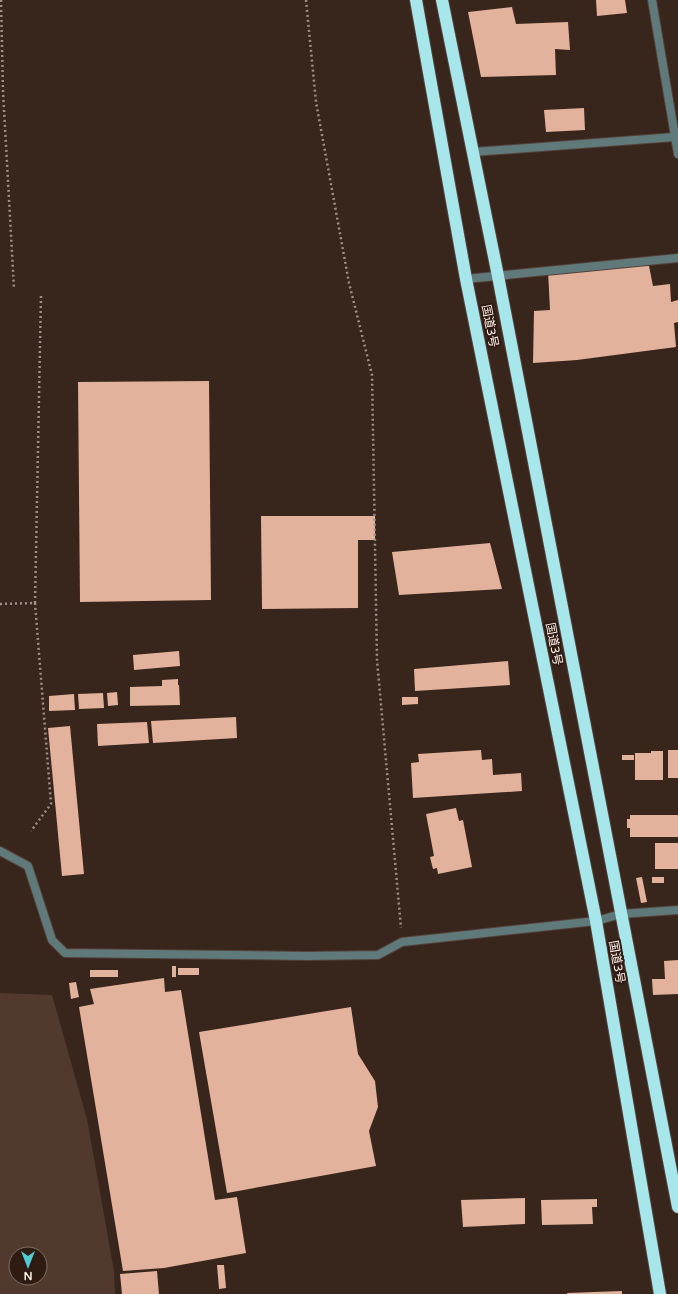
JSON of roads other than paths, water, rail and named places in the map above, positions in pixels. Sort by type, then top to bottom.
[{"type":"highway","name":"国道3号","points":[[416,0],[466,279],[596,920],[660,1294]]},
{"type":"highway","name":"国道3号","points":[[442,0],[498,276],[678,1207]]},
{"type":"street","points":[[652,0],[678,154]]},
{"type":"street","points":[[473,152],[675,137]]},
{"type":"street","points":[[466,279],[678,258]]},
{"type":"street","points":[[0,851],[28,866],[52,940],[65,953],[307,956],[378,955],[402,942],[596,920],[621,914],[678,910]]}]
